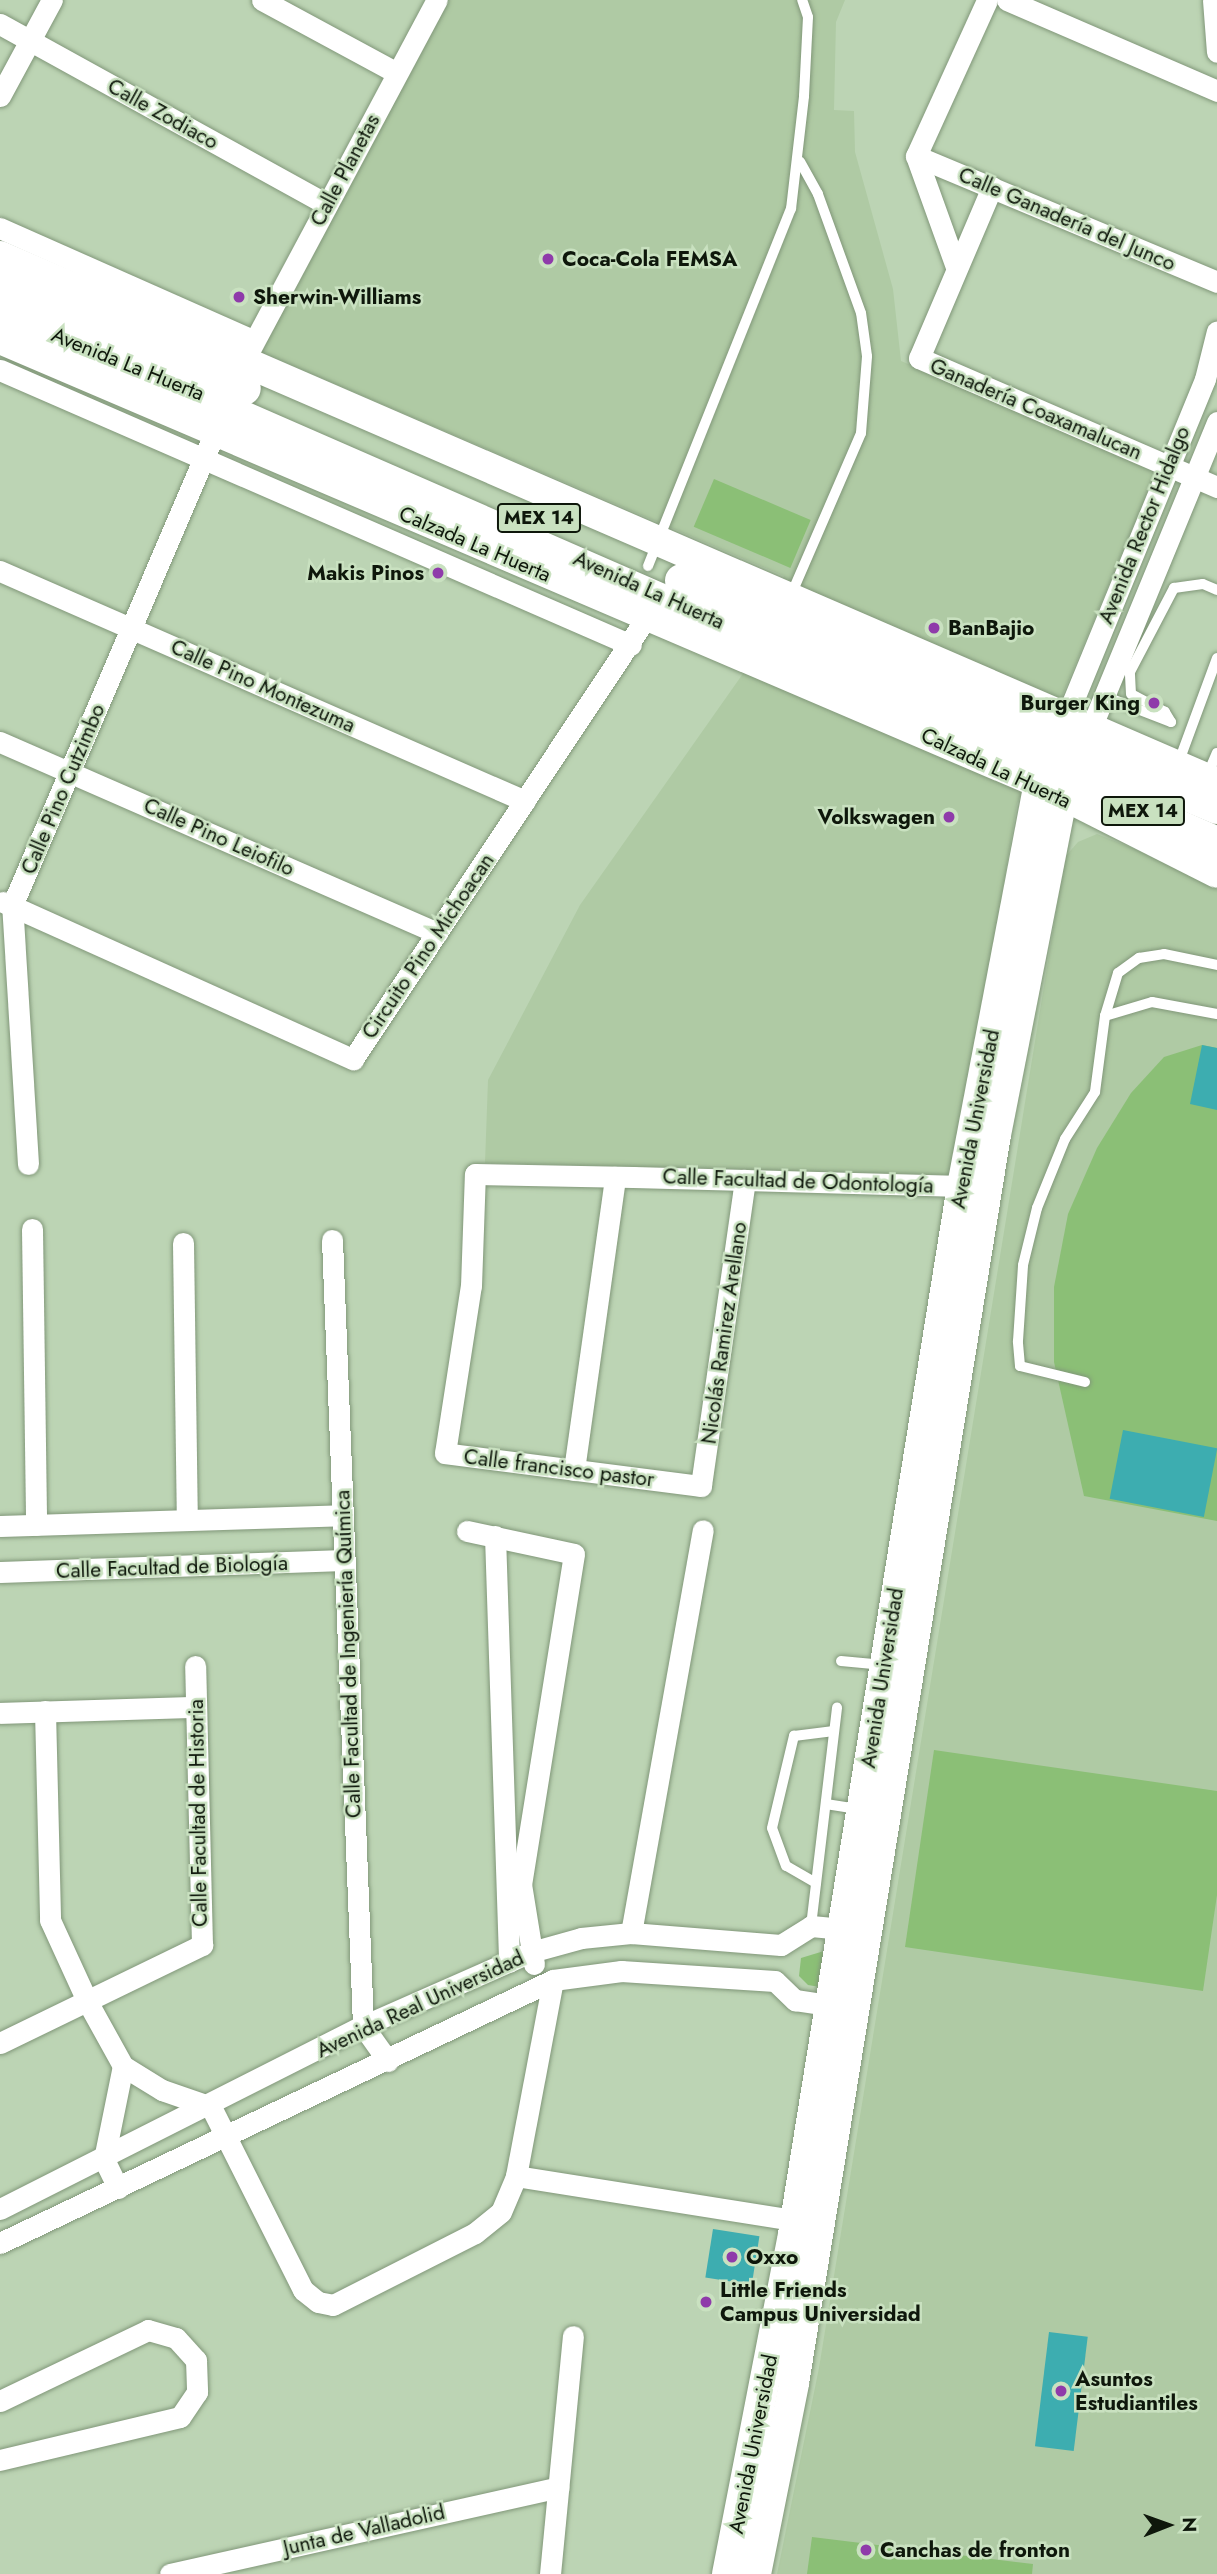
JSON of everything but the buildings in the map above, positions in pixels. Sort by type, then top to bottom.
[{"type":"main road","name":"Avenida La Huerta","points":[[0,279],[230,397]]},
{"type":"main road","name":"Avenida La Huerta","points":[[0,311],[230,397],[1064,758],[1217,843]]},
{"type":"main road","name":"Avenida La Huerta","points":[[1064,758],[1214,780]]},
{"type":"street","points":[[0,96],[52,0]]},
{"type":"street","points":[[262,0],[397,74]]},
{"type":"street","name":"Calle Planetas","points":[[230,397],[327,204],[437,0]]},
{"type":"street","points":[[956,267],[916,156],[987,0]]},
{"type":"street","points":[[1007,0],[1217,91]]},
{"type":"street","points":[[1213,0],[1217,52]]},
{"type":"street","name":"Calle Zodiaco","points":[[0,24],[327,204]]},
{"type":"street","name":"Calle Ganadería del Junco","points":[[916,156],[1217,282]]},
{"type":"street","points":[[956,267],[992,187]]},
{"type":"street","points":[[0,228],[230,397]]},
{"type":"street","name":"Calzada La Huerta","points":[[0,256],[631,645]]},
{"type":"street","name":"Ganadería Coaxamalucan","points":[[956,267],[919,358],[1217,487]]},
{"type":"street","name":"Avenida Rector Hidalgo","points":[[1064,758],[1114,597],[1205,379],[1217,331]]},
{"type":"street","name":"Calzada La Huerta","points":[[0,339],[230,397],[653,580],[790,598],[1064,758],[1217,873]]},
{"type":"street","name":"Calzada La Huerta","points":[[0,370],[230,397]]},
{"type":"street","name":"Calle Pino Cutzimbo","points":[[28,1164],[6,903],[133,629],[230,397]]},
{"type":"street","name":"Avenida Rector Hidalgo","points":[[1064,758],[1104,695],[1192,476],[1217,422]]},
{"type":"street","name":"Calle Pino Montezuma","points":[[0,572],[525,801]]},
{"type":"street","name":"Circuito Pino Michoacan","points":[[6,903],[353,1059],[631,645],[653,580]]},
{"type":"street","points":[[1114,597],[1138,609]]},
{"type":"street","name":"Calle Pino Leiofilo","points":[[0,742],[437,933]]},
{"type":"street","name":"Calzada La Huerta","points":[[1064,758],[1177,766],[1214,780]]},
{"type":"street","name":"Avenida Universidad","points":[[854,1930],[861,1809],[962,1186],[1064,758]]},
{"type":"street","name":"Avenida Universidad","points":[[756,2574],[854,1930],[1064,758]]},
{"type":"street","name":"Calle Facultad de Odontología","points":[[475,1174],[962,1186]]},
{"type":"street","name":"Calle francisco pastor","points":[[475,1174],[471,1286],[445,1453],[701,1486]]},
{"type":"street","points":[[574,1470],[624,1177]]},
{"type":"street","name":"Nicolás Ramirez Arellano","points":[[701,1486],[745,1180]]},
{"type":"street","points":[[32,1230],[36,1525]]},
{"type":"street","name":"Calle Facultad de Ingenierίa Quίmica","points":[[332,1240],[363,2026]]},
{"type":"street","points":[[183,1243],[187,1520]]},
{"type":"street","points":[[0,1526],[342,1515]]},
{"type":"street","points":[[631,1933],[702,1530]]},
{"type":"street","points":[[45,1711],[50,1920],[87,2001],[123,2066],[162,2090],[212,2107],[227,2131],[303,2290],[333,2305],[475,2233],[501,2211],[516,2176],[545,1982],[531,1952],[513,1884],[575,1560],[570,1550],[467,1531]]},
{"type":"street","points":[[495,1536],[513,1884],[509,1962]]},
{"type":"street","name":"Calle Facultad de Biología","points":[[0,1572],[344,1560]]},
{"type":"street","name":"Calle Facultad de Historia","points":[[0,2043],[202,1945],[195,1666]]},
{"type":"street","points":[[0,1713],[196,1707]]},
{"type":"street","points":[[811,1926],[854,1930]]},
{"type":"street","name":"Avenida Real Universidad","points":[[0,2208],[212,2107],[363,2026],[531,1952],[581,1938],[631,1933],[781,1945],[811,1926]]},
{"type":"street","name":"Avenida Real Universidad","points":[[0,2243],[118,2188],[227,2131],[388,2060],[545,1982],[621,1971],[775,1981],[795,2000],[841,2007]]},
{"type":"street","name":"Avenida Universidad","points":[[727,2574],[795,2220],[841,2007]]},
{"type":"street","points":[[363,2026],[388,2060]]},
{"type":"street","points":[[118,2188],[104,2159],[123,2066]]},
{"type":"street","points":[[516,2176],[795,2220]]},
{"type":"street","points":[[0,2401],[148,2330],[176,2338],[196,2360],[197,2392],[180,2417],[0,2460]]},
{"type":"street","points":[[550,2574],[573,2336]]},
{"type":"street","name":"Junta de Valladolid","points":[[170,2574],[558,2487]]},
{"type":"lane","points":[[653,580],[767,279],[800,162],[808,17],[802,0]]},
{"type":"lane","points":[[790,598],[862,433],[867,355],[861,313],[818,194],[800,162]]},
{"type":"lane","points":[[1104,695],[1171,722],[1165,712],[1131,694],[1129,672],[1174,588],[1203,584],[1217,590]]},
{"type":"lane","points":[[1177,766],[1217,658]]},
{"type":"lane","points":[[1085,1382],[1020,1366],[1018,1341],[1023,1265],[1037,1208],[1065,1139],[1095,1092],[1105,1016],[1118,973],[1139,958],[1164,954],[1217,965]]},
{"type":"lane","points":[[1105,1016],[1152,1002],[1217,1014]]},
{"type":"lane","points":[[841,1661],[884,1665]]},
{"type":"lane","points":[[811,1926],[837,1708]]},
{"type":"lane","points":[[816,1883],[786,1866],[772,1828],[794,1736],[834,1731]]},
{"type":"lane","points":[[826,1804],[861,1809]]},
{"type":"shaded area","points":[[447,0],[845,0],[836,22],[834,110],[854,111],[855,152],[893,289],[901,361],[1158,467],[1017,804],[955,1175],[485,1163],[488,1080],[580,905],[742,675],[784,576],[256,350]]},
{"type":"shaded area","points":[[1097,834],[1217,882],[1217,2574],[777,2574],[819,2368],[1065,857],[1078,842]]},
{"type":"green space","points":[[714,479],[811,520],[790,568],[694,527]]},
{"type":"green space","points":[[1202,1045],[1217,1048],[1217,1521],[1084,1496],[1054,1362],[1054,1287],[1068,1214],[1097,1148],[1131,1093],[1164,1057]]},
{"type":"green space","points":[[934,1750],[1217,1791],[1217,1895],[1203,1991],[905,1947]]},
{"type":"green space","points":[[824,1951],[820,1987],[808,1985],[799,1976],[801,1958]]},
{"type":"green space","name":"Canchas de fronton","points":[[812,2537],[1033,2564],[1032,2574],[807,2574]]},
{"type":"place","name":"Coca-Cola FEMSA","points":[[548,259]]},
{"type":"place","name":"Sherwin-Williams","points":[[239,297]]},
{"type":"place","name":"Makis Pinos","points":[[438,573]]},
{"type":"place","name":"BanBajio","points":[[934,628]]},
{"type":"place","name":"Burger King","points":[[1154,703]]},
{"type":"place","name":"Volkswagen","points":[[949,817]]},
{"type":"place","name":"Oxxo","points":[[732,2257]]},
{"type":"place","name":"Little Friends Campus Universidad","points":[[706,2302]]},
{"type":"place","name":"Asuntos Estudiantiles","points":[[1061,2391]]},
{"type":"place","name":"Canchas de fronton","points":[[866,2550]]}]
